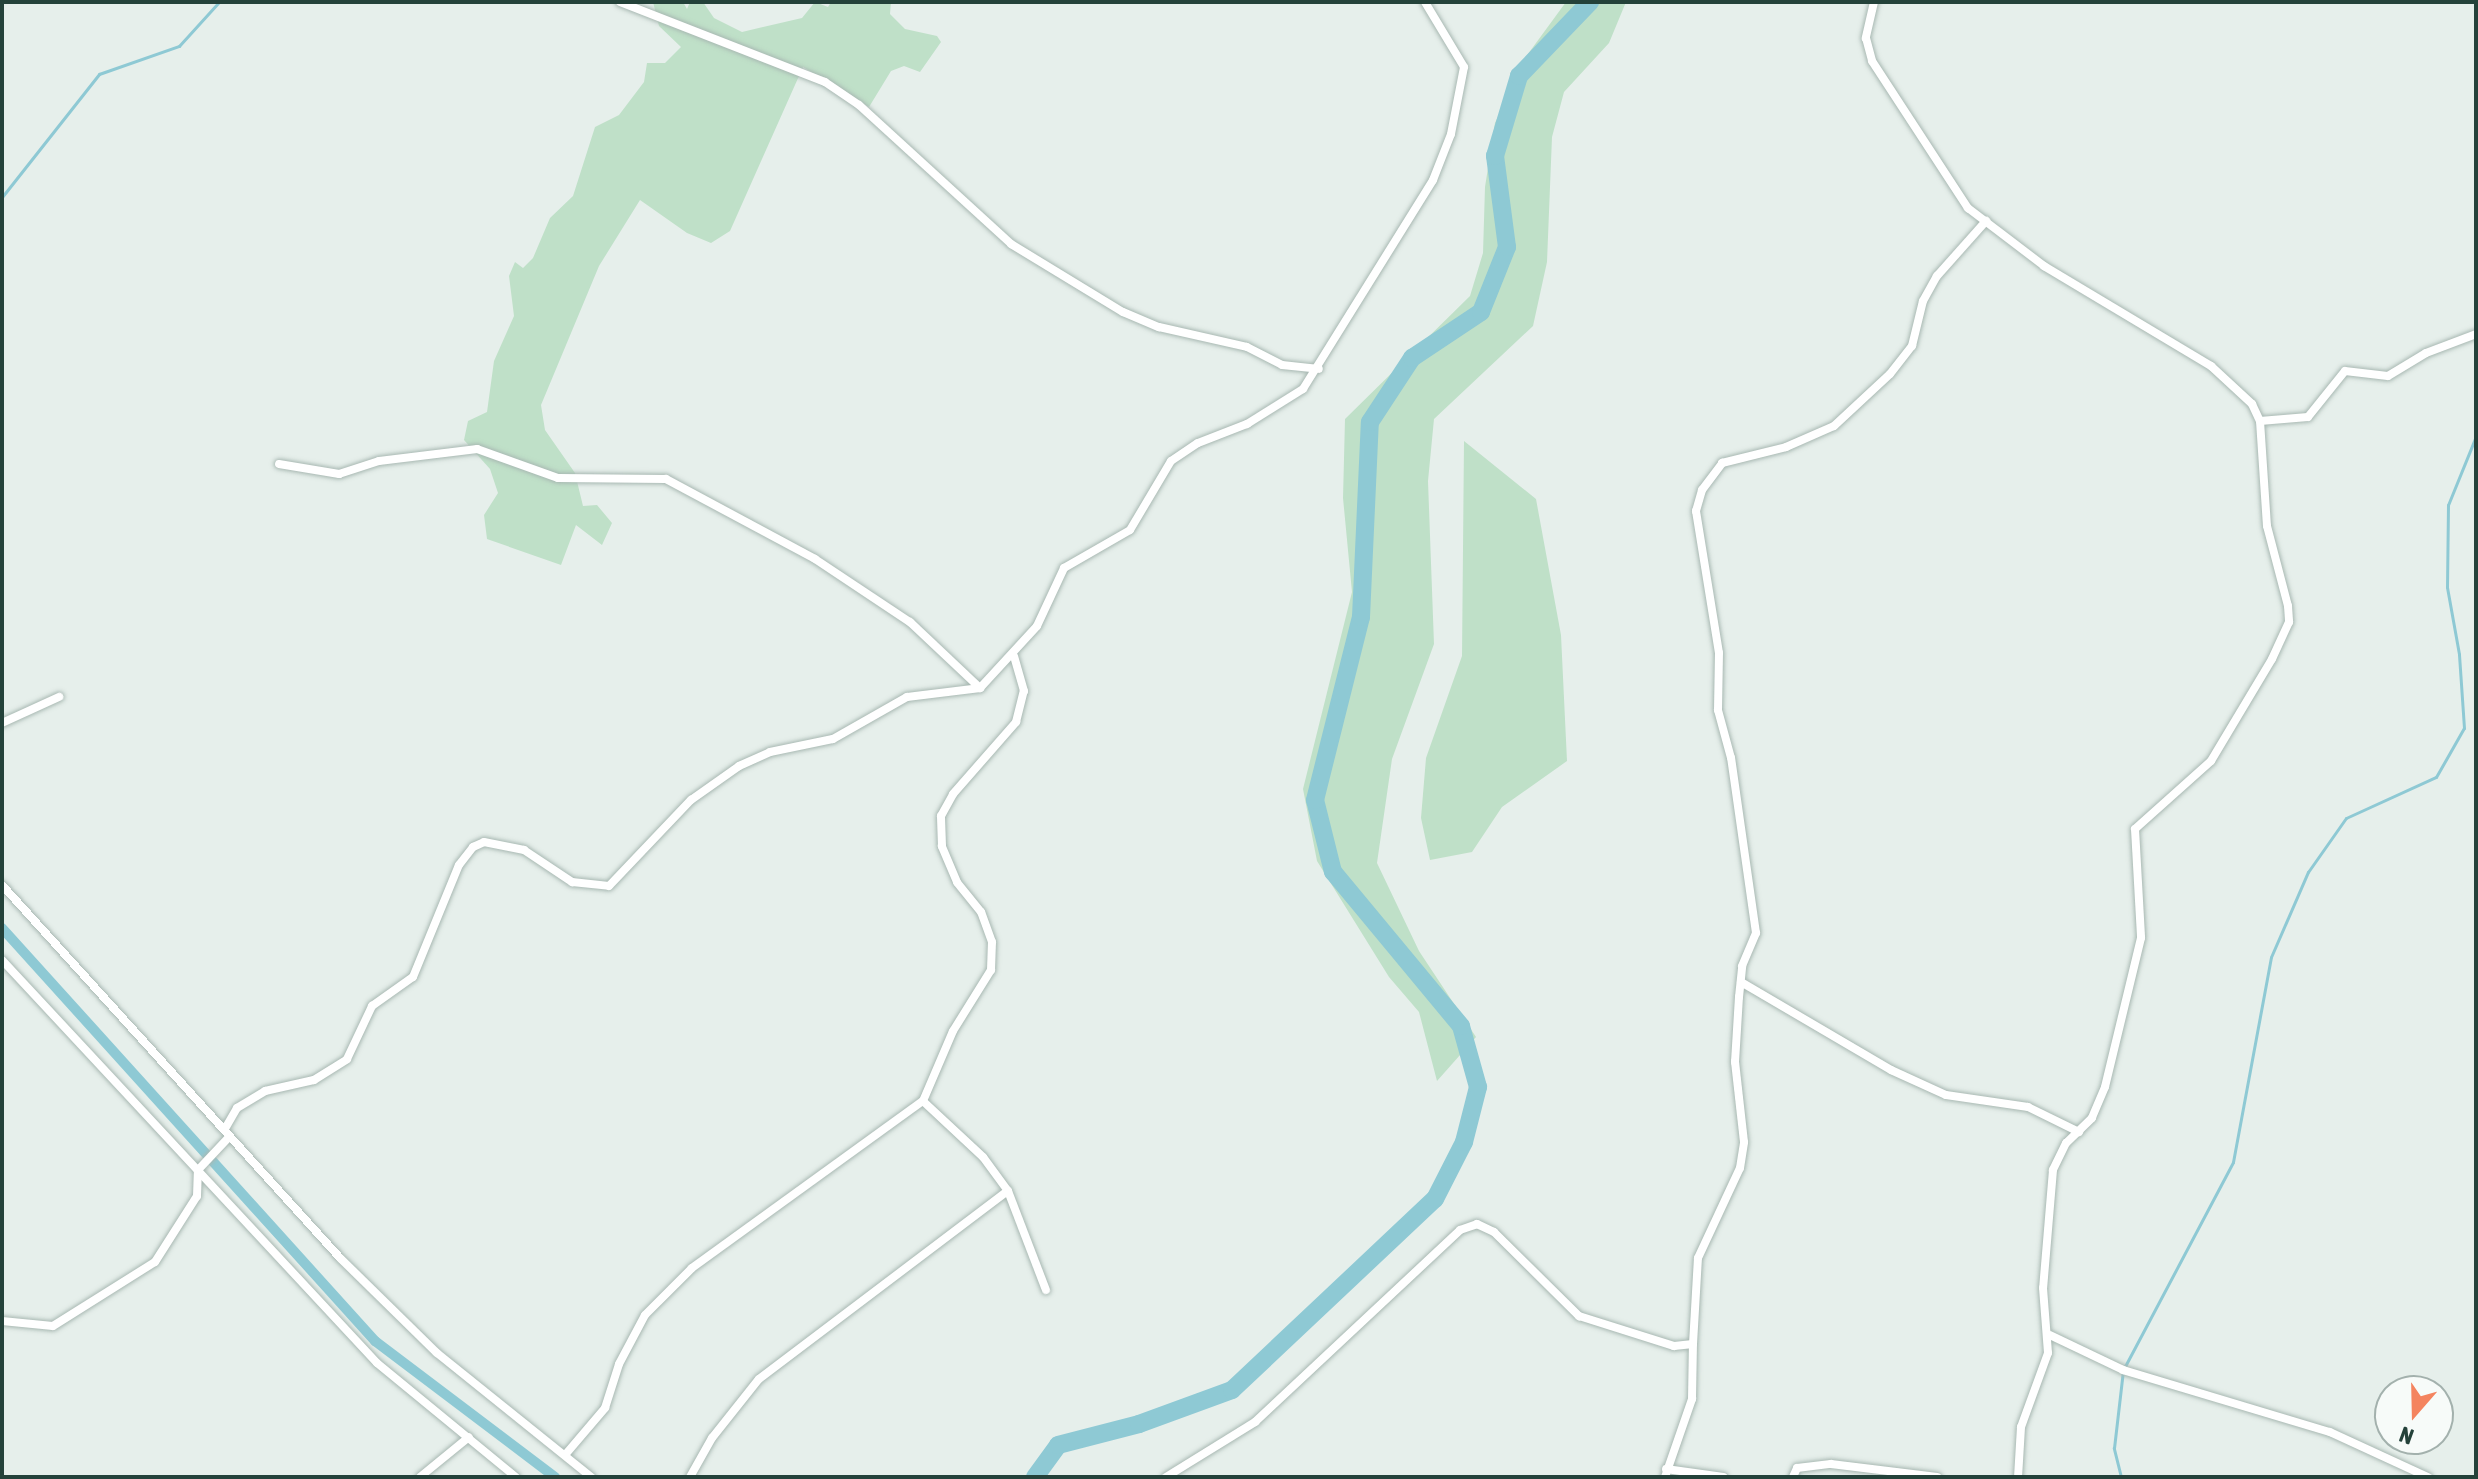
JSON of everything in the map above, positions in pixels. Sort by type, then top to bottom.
[{"type":"street","points":[[620,2],[825,82],[859,105],[1011,244],[1123,312],[1159,327],[1247,347],[1282,365],[1319,369]]},
{"type":"street","points":[[2,1321],[53,1326],[144,1270],[179,1229],[197,1196],[198,1170],[228,1132],[237,1108],[265,1091],[314,1080],[347,1059],[372,1006],[413,977],[459,865],[473,847],[484,842],[524,850],[572,882],[609,886],[691,800],[739,766],[770,752],[833,739],[907,697],[980,688],[1014,656],[1037,626],[1064,568],[1130,530],[1171,461],[1277,406],[1303,389],[1319,369],[1433,180],[1451,134],[1465,84],[1464,67],[1425,2]]},
{"type":"street","points":[[1874,2],[1866,38],[1883,84],[1968,208],[2055,273],[2211,366],[2239,387],[2260,421],[2267,526],[2289,622],[2272,659],[2211,761],[2135,829],[2141,938],[2115,1057],[2092,1118],[2066,1143],[2053,1170],[2043,1288],[2050,1335],[2043,1377],[2021,1427],[2018,1477]]},
{"type":"street","points":[[1723,1477],[1665,1473],[1692,1399],[1698,1258],[1740,1168],[1744,1142],[1735,1062],[1741,982],[1756,933],[1731,758],[1718,710],[1719,653],[1696,511],[1702,490],[1722,463],[1786,447],[1834,426],[1890,374],[1912,346],[1923,301],[1937,276],[1986,221]]},
{"type":"street","points":[[2260,421],[2308,417],[2345,371],[2388,376],[2426,353],[2476,334]]},
{"type":"street","points":[[279,464],[339,474],[379,461],[477,449],[558,478],[666,479],[815,559],[910,622],[980,688]]},
{"type":"street","points":[[565,1455],[605,1408],[619,1364],[645,1315],[692,1268],[923,1101],[953,1031],[991,970],[992,942],[981,912],[957,882],[942,846],[941,816],[953,794],[1016,722],[1024,691],[1014,656]]},
{"type":"street","points":[[2,723],[59,697]]},
{"type":"street","points":[[2,885],[201,1107],[437,1353],[591,1477]]},
{"type":"street","points":[[2,960],[198,1170],[241,1222],[377,1363],[516,1477]]},
{"type":"street","points":[[1741,982],[1891,1070],[1946,1095],[2028,1107],[2079,1132]]},
{"type":"street","points":[[923,1101],[983,1157],[1008,1191],[1046,1290]]},
{"type":"street","points":[[690,1477],[712,1438],[759,1379],[1008,1191]]},
{"type":"street","points":[[1166,1477],[1255,1422],[1460,1230],[1477,1224],[1494,1232],[1579,1316],[1674,1346],[1693,1344]]},
{"type":"street","points":[[2050,1335],[2123,1370],[2330,1432],[2428,1477]]},
{"type":"street","points":[[420,1477],[469,1437]]},
{"type":"street","points":[[1793,1477],[1797,1468],[1831,1464],[1937,1477]]},
{"type":"green space","points":[[653,2],[683,2],[687,9],[690,2],[703,2],[714,18],[742,32],[802,18],[815,2],[828,7],[831,2],[891,2],[890,14],[905,29],[937,36],[941,42],[920,72],[904,66],[891,71],[869,107],[803,67],[730,231],[711,243],[687,233],[640,200],[599,266],[541,405],[545,430],[575,473],[583,506],[597,505],[612,523],[602,545],[576,525],[561,565],[487,539],[484,515],[498,493],[490,469],[464,440],[468,421],[487,412],[494,361],[514,316],[509,276],[515,262],[523,268],[533,258],[550,218],[573,196],[595,127],[619,115],[644,82],[647,63],[665,63],[681,47],[659,26]]},
{"type":"green space","points":[[1566,2],[1626,2],[1609,43],[1564,92],[1552,137],[1547,262],[1533,326],[1434,419],[1428,481],[1434,644],[1392,759],[1377,863],[1419,951],[1476,1037],[1437,1081],[1419,1012],[1389,977],[1317,861],[1303,789],[1352,592],[1343,498],[1345,419],[1470,296],[1483,253],[1485,187],[1495,123],[1525,58]]},
{"type":"green space","points":[[1464,441],[1536,499],[1561,635],[1567,761],[1502,807],[1472,852],[1430,860],[1421,818],[1426,758],[1462,656]]},
{"type":"waterway","points":[[2,197],[99,74],[179,46],[219,2]]},
{"type":"waterway","points":[[1035,1477],[1058,1445],[1139,1424],[1232,1390],[1435,1199],[1464,1142],[1478,1087],[1461,1026],[1333,872],[1315,800],[1361,617],[1370,422],[1412,358],[1481,312],[1507,247],[1495,156],[1519,76],[1590,2]]},
{"type":"waterway","points":[[2121,1477],[2114,1448],[2123,1370],[2233,1162],[2271,957],[2308,872],[2346,818],[2436,777],[2464,728],[2459,654],[2447,587],[2448,505],[2476,436]]},
{"type":"waterway","points":[[2,928],[375,1341],[555,1477]]}]
